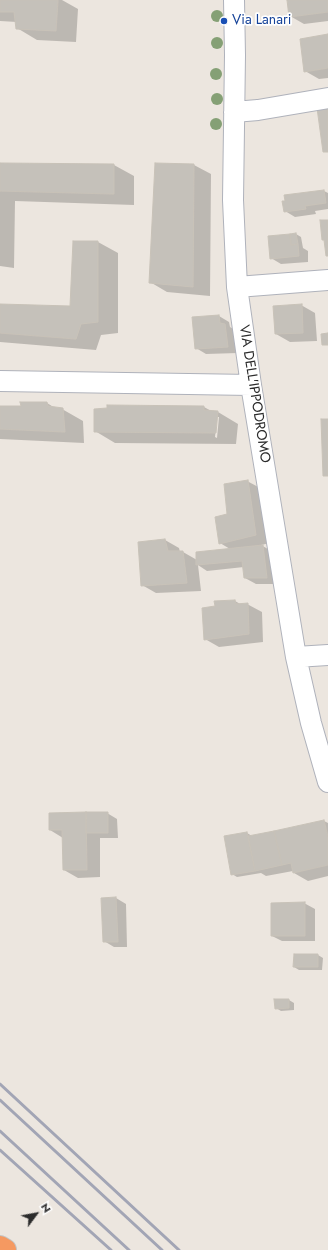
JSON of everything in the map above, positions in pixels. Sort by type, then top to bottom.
[{"type":"highway","points":[[0,1247],[5,1250]]},
{"type":"street","name":"VIA DELL'IPPODROMO","points":[[234,0],[235,55],[233,200],[237,287],[251,385],[296,657],[311,723],[328,782]]},
{"type":"street","points":[[234,112],[258,110],[328,98]]},
{"type":"street","points":[[237,287],[328,280]]},
{"type":"street","points":[[0,380],[251,385]]},
{"type":"street","points":[[296,657],[328,656]]},
{"type":"building","points":[[0,0],[58,0],[56,31],[16,29],[14,12],[0,12]]},
{"type":"building","points":[[287,0],[328,0],[328,12],[289,17]]},
{"type":"building","points":[[328,34],[328,68],[304,72],[300,39]]},
{"type":"building","points":[[328,106],[328,152],[323,152],[317,108]]},
{"type":"building","points":[[0,163],[114,164],[114,194],[0,191]]},
{"type":"building","points":[[155,163],[194,164],[193,287],[149,283]]},
{"type":"building","points":[[324,190],[326,203],[305,206],[306,209],[284,212],[282,201],[285,201],[284,195]]},
{"type":"building","points":[[320,220],[328,220],[328,256],[326,256],[324,240],[322,240]]},
{"type":"building","points":[[296,233],[298,244],[291,245],[290,234]]},
{"type":"building","points":[[290,234],[291,245],[298,244],[299,256],[270,259],[268,236]]},
{"type":"building","points":[[73,241],[98,241],[98,322],[81,324],[76,339],[0,333],[0,304],[70,306]]},
{"type":"building","points":[[302,304],[303,333],[275,334],[273,306]]},
{"type":"building","points":[[219,315],[220,323],[225,324],[228,347],[195,349],[192,317]]},
{"type":"building","points":[[328,333],[328,345],[322,345],[321,334]]},
{"type":"building","points":[[20,402],[47,402],[48,406],[63,408],[65,432],[0,429],[0,406],[21,406]]},
{"type":"building","points":[[107,405],[204,406],[204,410],[218,411],[216,433],[94,432],[94,409],[107,408]]},
{"type":"building","points":[[321,419],[328,419],[328,476],[323,476]]},
{"type":"building","points":[[248,480],[256,535],[219,544],[215,517],[227,514],[224,484]]},
{"type":"building","points":[[165,539],[168,551],[183,551],[187,583],[141,586],[138,542]]},
{"type":"building","points":[[263,545],[267,578],[244,578],[242,561],[196,565],[196,552]]},
{"type":"building","points":[[235,600],[236,604],[248,603],[249,634],[204,640],[202,608],[215,606],[214,601]]},
{"type":"building","points":[[86,812],[87,870],[63,870],[62,830],[49,830],[49,813]]},
{"type":"building","points":[[86,812],[108,812],[108,833],[86,833]]},
{"type":"building","points":[[324,820],[328,837],[328,865],[293,873],[291,863],[282,865],[274,831]]},
{"type":"building","points":[[274,831],[282,865],[255,871],[248,836]]},
{"type":"building","points":[[247,832],[255,871],[231,875],[224,836]]},
{"type":"building","points":[[116,897],[118,942],[103,942],[101,898]]},
{"type":"building","points":[[305,902],[305,936],[271,936],[271,903]]},
{"type":"building","points":[[294,954],[318,954],[318,967],[293,967]]},
{"type":"building","points":[[274,999],[289,999],[289,1008],[275,1009]]},
{"type":"railway","points":[[0,1084],[179,1250]]},
{"type":"railway","points":[[0,1100],[162,1250]]},
{"type":"railway","points":[[0,1131],[129,1250]]},
{"type":"railway","points":[[0,1150],[111,1250]]},
{"type":"place","name":"Via Lanari","points":[[224,21]]}]
